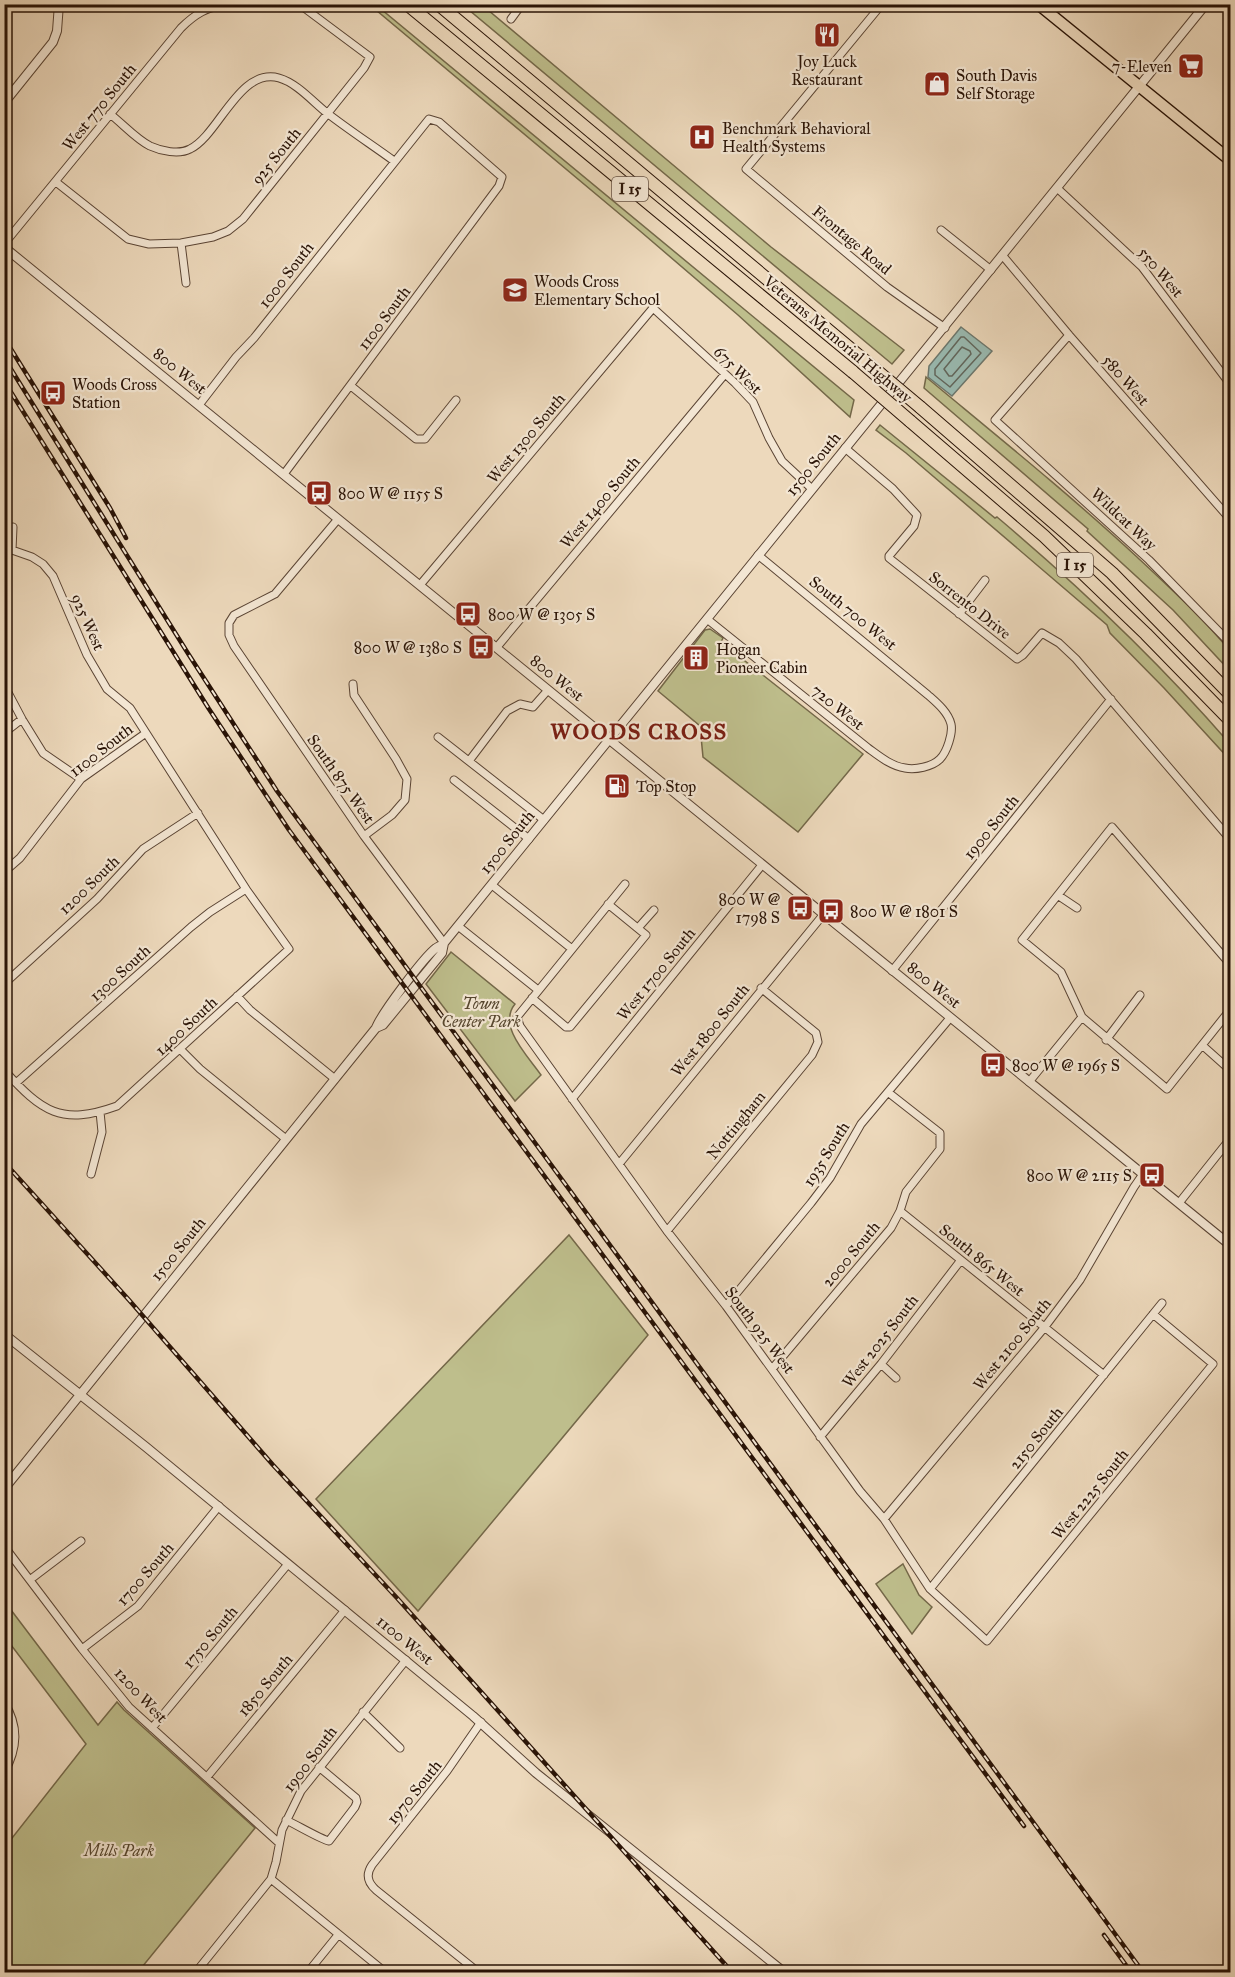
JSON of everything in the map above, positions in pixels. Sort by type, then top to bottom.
[{"type":"highway","points":[[402,4],[437,30]]},
{"type":"highway","name":"Veterans Memorial Highway","points":[[407,4],[853,372],[1044,536],[1146,634],[1230,720]]},
{"type":"highway","name":"Veterans Memorial Highway","points":[[438,4],[920,407],[1112,573],[1230,694]]},
{"type":"highway","points":[[450,4],[491,50]]},
{"type":"main road","points":[[1038,4],[1230,160]]},
{"type":"street","points":[[4,103],[47,52],[57,31],[59,4]]},
{"type":"street","name":"West 770 South","points":[[4,246],[180,28],[195,14],[213,6],[227,4]]},
{"type":"street","name":"925 South","points":[[56,182],[128,239],[149,244],[181,243],[213,237],[228,231],[243,219],[364,68],[370,57],[299,4]]},
{"type":"street","points":[[511,19],[522,4]]},
{"type":"street","name":"Frontage Road","points":[[882,4],[746,169],[887,287],[945,328]]},
{"type":"street","name":"1500 South","points":[[4,1489],[376,1028],[379,1019],[418,969],[436,947],[444,943],[492,885],[1206,4]]},
{"type":"street","points":[[111,114],[150,146],[172,152],[189,150],[203,139],[245,88],[266,77],[279,78],[292,85],[394,161]]},
{"type":"street","name":"1000 South","points":[[199,405],[429,119],[439,122],[502,177]]},
{"type":"street","name":"1100 South","points":[[284,474],[471,226],[499,186],[502,177]]},
{"type":"street","name":"550 West","points":[[1058,188],[1142,267],[1230,384]]},
{"type":"street","points":[[941,230],[991,270]]},
{"type":"street","points":[[181,243],[186,283]]},
{"type":"street","name":"800 West","points":[[4,246],[1230,1245]]},
{"type":"street","name":"580 West","points":[[1003,256],[1230,519]]},
{"type":"street","name":"675 West","points":[[653,308],[753,402],[782,461],[812,489]]},
{"type":"street","name":"West 1300 South","points":[[420,585],[653,308]]},
{"type":"street","name":"Wildcat Way","points":[[1069,335],[995,420],[1149,560],[1230,643]]},
{"type":"street","name":"West 1400 South","points":[[497,647],[724,374]]},
{"type":"street","points":[[351,386],[416,439],[425,439],[456,400]]},
{"type":"street","name":"Sorrento Drive","points":[[845,448],[892,489],[916,515],[914,526],[889,558],[1017,659],[1041,633],[1059,643],[1111,699],[1230,839]]},
{"type":"street","name":"South 875 West","points":[[338,519],[275,594],[239,612],[229,623],[229,636],[364,836],[444,943]]},
{"type":"street","name":"925 West","points":[[13,527],[8,550],[32,557],[43,564],[53,576],[87,655],[107,689],[130,708],[198,813]]},
{"type":"street","name":"South 700 West","points":[[758,555],[928,694],[942,708],[951,725],[949,742],[940,759],[924,767],[904,768],[888,762],[868,748]]},
{"type":"street","points":[[959,614],[985,580]]},
{"type":"street","name":"720 West","points":[[706,619],[868,748]]},
{"type":"street","points":[[353,684],[354,695],[407,779],[405,800],[392,815],[364,836]]},
{"type":"street","points":[[4,685],[21,719],[43,753],[81,779]]},
{"type":"street","points":[[469,761],[507,711],[519,704],[533,707],[548,690]]},
{"type":"street","name":"1900 South","points":[[892,971],[1111,699]]},
{"type":"street","points":[[4,733],[21,719]]},
{"type":"street","name":"1100 South","points":[[4,872],[20,858],[81,779],[148,736]]},
{"type":"street","points":[[438,737],[544,820]]},
{"type":"street","points":[[454,780],[529,839]]},
{"type":"street","points":[[198,813],[246,889]]},
{"type":"street","name":"1200 South","points":[[4,984],[97,898],[143,849],[198,813]]},
{"type":"street","points":[[1230,964],[1112,827],[1022,940],[1061,972],[1082,1017],[1106,1040],[1167,1089],[1230,1010]]},
{"type":"street","name":"West 1700 South","points":[[572,1099],[762,865]]},
{"type":"street","points":[[608,904],[646,935],[570,1027],[566,1027],[532,998],[624,884]]},
{"type":"street","points":[[492,885],[572,949]]},
{"type":"street","name":"1400 South","points":[[98,1113],[117,1106],[289,949],[246,889]]},
{"type":"street","name":"1300 South","points":[[16,1083],[191,927],[246,889]]},
{"type":"street","points":[[1059,896],[1077,908]]},
{"type":"street","points":[[638,928],[654,910]]},
{"type":"street","name":"West 1800 South","points":[[619,1164],[823,915]]},
{"type":"street","points":[[458,926],[538,990]]},
{"type":"street","name":"Nottingham","points":[[667,1231],[812,1055],[818,1042],[816,1033],[761,988]]},
{"type":"street","points":[[1106,1040],[1140,995]]},
{"type":"street","points":[[237,996],[250,1010],[335,1079]]},
{"type":"street","name":"South 925 West","points":[[532,998],[517,1017],[520,1026],[667,1231],[726,1306],[860,1491],[884,1519],[930,1589],[987,1641]]},
{"type":"street","points":[[1029,1082],[1082,1017]]},
{"type":"street","name":"1935 South","points":[[726,1306],[830,1178],[861,1124],[950,1018]]},
{"type":"street","points":[[1202,1046],[1230,1070]]},
{"type":"street","points":[[181,1050],[286,1139]]},
{"type":"street","points":[[4,1070],[27,1094],[51,1111],[71,1116],[98,1113],[102,1132],[91,1174]]},
{"type":"street","name":"2000 South","points":[[772,1369],[891,1228],[906,1192],[940,1149],[939,1133],[889,1093]]},
{"type":"street","points":[[1179,1203],[1230,1139]]},
{"type":"street","name":"West 2100 South","points":[[884,1519],[1044,1328],[1080,1280],[1143,1174]]},
{"type":"street","name":"South 865 West","points":[[900,1211],[1104,1375]]},
{"type":"street","name":"West 2025 South","points":[[820,1437],[880,1365],[961,1260]]},
{"type":"street","name":"2150 South","points":[[930,1589],[1162,1303]]},
{"type":"street","name":"West 2225 South","points":[[987,1641],[1213,1364],[1153,1314]]},
{"type":"street","name":"1100 West","points":[[4,1334],[219,1506],[481,1722],[536,1773],[784,1972]]},
{"type":"street","points":[[880,1365],[897,1378]]},
{"type":"street","name":"1700 South","points":[[82,1649],[138,1606],[219,1506]]},
{"type":"street","points":[[31,1579],[81,1541]]},
{"type":"street","name":"1200 West","points":[[4,1546],[129,1707],[279,1843]]},
{"type":"street","name":"1750 South","points":[[152,1728],[288,1564]]},
{"type":"street","name":"1850 South","points":[[207,1777],[345,1610]]},
{"type":"street","name":"1900 South","points":[[196,1972],[271,1879],[286,1820],[301,1791],[406,1660]]},
{"type":"street","points":[[4,1702],[13,1721],[16,1735],[15,1747],[4,1773]]},
{"type":"street","points":[[363,1712],[400,1748]]},
{"type":"street","name":"1970 South","points":[[477,1972],[376,1890],[370,1884],[368,1877],[372,1865],[447,1771],[481,1722]]},
{"type":"street","points":[[286,1820],[329,1841],[355,1807],[357,1800],[319,1767]]},
{"type":"street","points":[[271,1879],[385,1972]]},
{"type":"street","points":[[308,1972],[338,1935]]},
{"type":"green space","points":[[370,5],[376,5],[854,400],[850,417],[738,315]]},
{"type":"green space","points":[[463,5],[482,5],[771,247],[904,350],[892,364]]},
{"type":"green space","points":[[926,377],[1085,511],[1173,591],[1230,651],[1230,671],[1173,610],[1087,531],[1088,529],[924,388]]},
{"type":"green space","points":[[880,425],[995,518],[997,517],[1118,626],[1230,744],[1230,760],[1110,633],[1107,625],[876,430]]},
{"type":"green space","points":[[710,629],[723,638],[721,642],[863,754],[798,832],[703,757],[700,726],[658,691],[705,630]]},
{"type":"green space","name":"Town Center Park","points":[[451,952],[515,1004],[510,1013],[512,1031],[516,1041],[541,1075],[515,1101],[426,984]]},
{"type":"green space","points":[[569,1235],[648,1335],[418,1611],[316,1499]]},
{"type":"green space","points":[[903,1564],[919,1595],[932,1607],[912,1634],[876,1584]]},
{"type":"green space","name":"Mills Park","points":[[5,1602],[98,1725],[117,1702],[255,1828],[138,1972],[5,1972],[5,1847],[86,1744],[5,1637]]},
{"type":"water","points":[[961,327],[992,351],[952,396],[928,377],[929,366]]},
{"type":"railway","points":[[4,338],[110,508],[126,538]]},
{"type":"railway","points":[[4,358],[189,655],[277,791],[1143,1972]]},
{"type":"railway","points":[[4,381],[209,709],[289,830],[1024,1826]]},
{"type":"railway","points":[[4,1162],[129,1300],[273,1465],[397,1598],[732,1972]]},
{"type":"railway","points":[[1104,1935],[1131,1972]]},
{"type":"place","name":"Joy Luck Restaurant","points":[[827,35]]},
{"type":"place","name":"7-Eleven","points":[[1191,66]]},
{"type":"place","name":"South Davis Self Storage","points":[[937,84]]},
{"type":"place","name":"Benchmark Behavioral Health Systems","points":[[702,137]]},
{"type":"place","name":"Woods Cross Elementary School","points":[[515,290]]},
{"type":"place","name":"Woods Cross Station","points":[[53,393]]},
{"type":"place","name":"800 W @ 1155 S","points":[[319,493]]},
{"type":"place","name":"800 W @ 1305 S","points":[[468,614]]},
{"type":"place","name":"800 W @ 1380 S","points":[[481,647]]},
{"type":"place","name":"Hogan Pioneer Cabin","points":[[696,658]]},
{"type":"place","name":"Top Stop","points":[[617,786]]},
{"type":"place","name":"800 W @ 1798 S","points":[[800,908]]},
{"type":"place","name":"800 W @ 1801 S","points":[[831,911]]},
{"type":"place","name":"800 W @ 1965 S","points":[[993,1065]]},
{"type":"place","name":"800 W @ 2115 S","points":[[1152,1175]]},
{"type":"district","name":"WOODS CROSS","points":[[639,731]]}]
